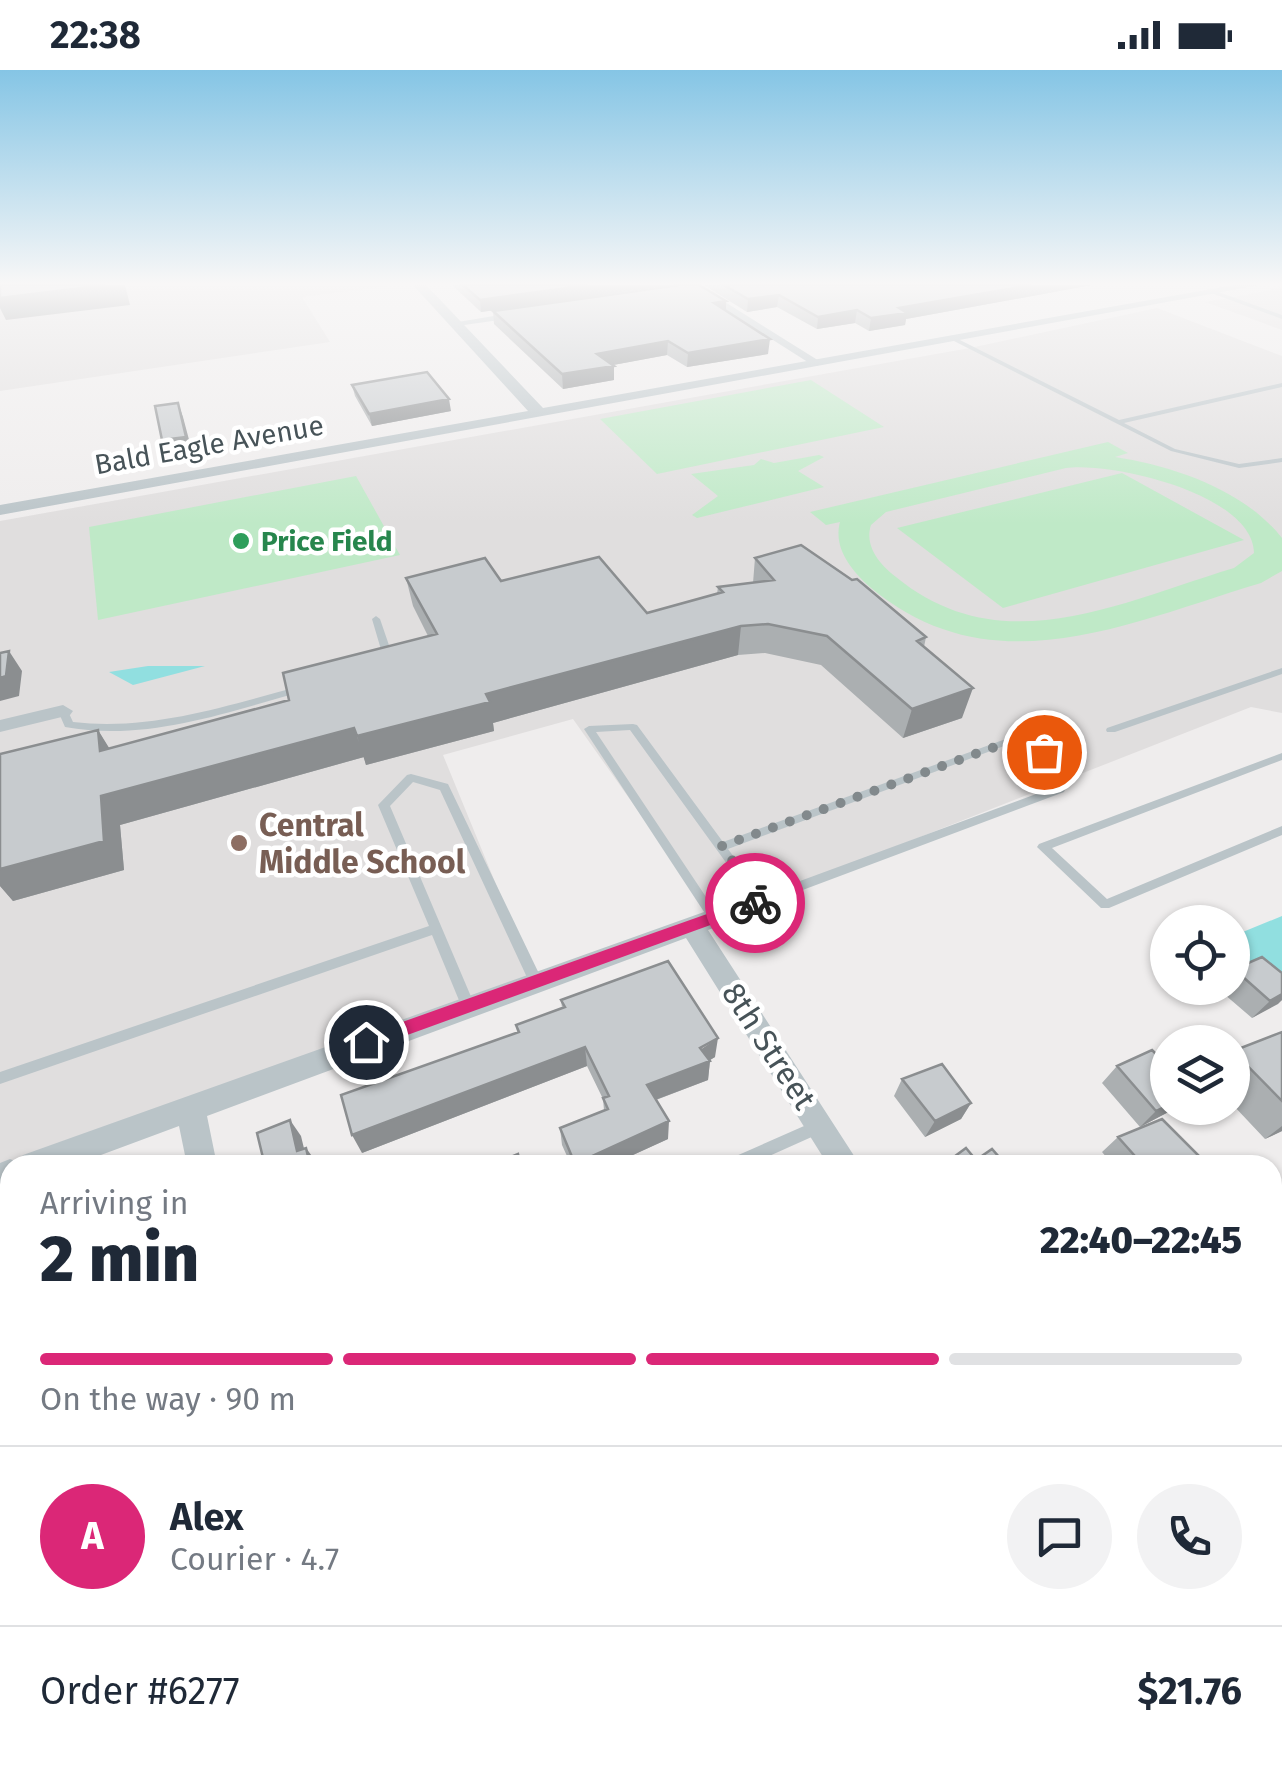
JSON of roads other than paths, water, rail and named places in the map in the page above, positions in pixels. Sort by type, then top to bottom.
[{"type":"street","points":[[495,365],[539,413]]},
{"type":"street","name":"Bald Eagle Avenue","points":[[0,510],[815,365]]},
{"type":"street","points":[[0,726],[63,711]]},
{"type":"street","points":[[60,1155],[760,900]]},
{"type":"street","name":"8th Street","points":[[703,922],[839,1155]]},
{"type":"street","points":[[190,1106],[200,1155]]},
{"type":"lane","points":[[1005,365],[1204,460],[1240,466],[1282,460]]},
{"type":"lane","points":[[1118,422],[1282,386]]},
{"type":"lane","points":[[1270,463],[1282,468]]},
{"type":"lane","points":[[374,665],[388,654],[376,620]]},
{"type":"lane","points":[[1110,730],[1282,671]]},
{"type":"lane","points":[[63,711],[69,725],[101,730],[139,729],[324,684]]},
{"type":"lane","points":[[703,922],[590,729],[634,727],[760,900],[1060,788],[1066,771],[1037,746],[1003,744],[722,846]]},
{"type":"lane","points":[[1282,756],[1043,848],[1105,906],[1282,830]]},
{"type":"lane","points":[[468,1006],[384,805],[411,778],[444,787],[536,982]]},
{"type":"lane","points":[[0,1078],[436,929]]},
{"type":"lane","points":[[755,1155],[820,1126]]},
{"type":"water","points":[[148,666],[205,666],[133,685],[109,672]]},
{"type":"water","points":[[1282,916],[1282,994],[1250,966],[1250,929]]},
{"type":"place","name":"Price Field","points":[[241,541]]},
{"type":"place","name":"Central Middle School","points":[[239,843]]}]
